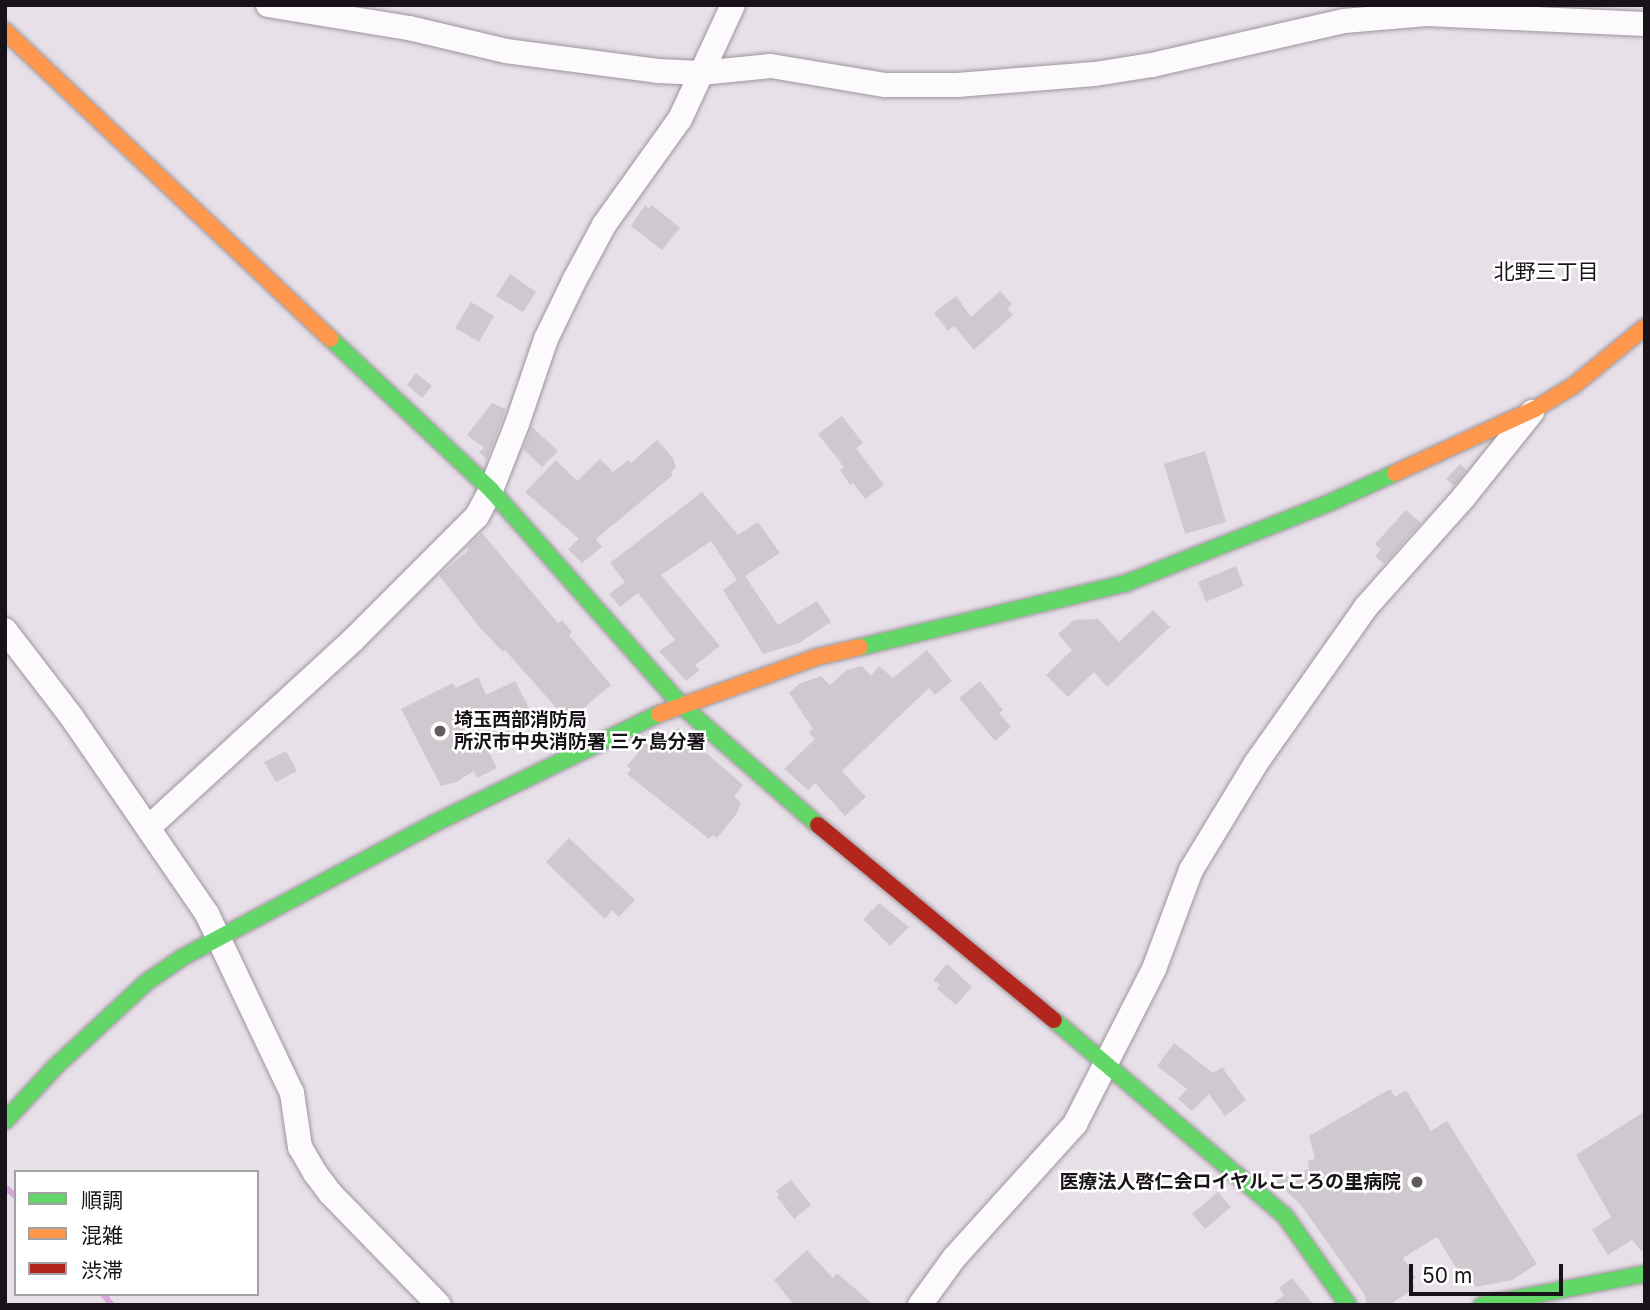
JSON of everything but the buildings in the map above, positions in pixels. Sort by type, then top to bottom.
[{"type":"street","points":[[268,5],[409,27],[506,51],[658,71],[701,73],[771,66],[885,85],[957,85],[1095,74],[1152,65],[1344,21],[1427,15],[1645,24]]},
{"type":"street","points":[[149,827],[354,640],[477,516],[491,491],[546,339],[574,281],[604,225],[680,119],[733,5]]},
{"type":"street","points":[[5,31],[491,491],[681,705],[890,887],[1108,1064],[1285,1216],[1348,1305]]},
{"type":"street","points":[[5,1121],[55,1067],[148,982],[217,938],[433,824],[681,705],[817,657],[1126,583],[1329,503],[1535,409],[1573,386],[1645,327]]},
{"type":"street","points":[[920,1305],[954,1258],[1075,1124],[1108,1064],[1154,969],[1191,870],[1256,763],[1366,607],[1464,497],[1535,409]]},
{"type":"street","points":[[5,630],[71,716],[207,914],[292,1093],[300,1147],[315,1173],[330,1193],[439,1305]]},
{"type":"street","points":[[1482,1305],[1645,1275]]},
{"type":"waterway","points":[[5,1187],[14,1195]]},
{"type":"waterway","points":[[105,1296],[112,1305]]},
{"type":"traffic: fast","points":[[331,339],[491,490],[681,705],[818,825]]},
{"type":"traffic: fast","points":[[860,647],[1126,583],[1329,503],[1395,473]]},
{"type":"traffic: fast","points":[[5,1121],[55,1067],[148,981],[183,957],[433,824],[659,714]]},
{"type":"traffic: fast","points":[[1054,1020],[1285,1216],[1348,1305]]},
{"type":"traffic: fast","points":[[1482,1305],[1645,1274]]},
{"type":"traffic: slow","points":[[5,31],[331,339]]},
{"type":"traffic: slow","points":[[1395,473],[1535,409],[1573,386],[1645,327]]},
{"type":"traffic: slow","points":[[659,714],[817,657],[860,647]]},
{"type":"traffic: jam","points":[[818,825],[1054,1020]]},
{"type":"place","name":"埼玉西部消防局 所沢市中央消防署 三ヶ島分署","points":[[440,731]]},
{"type":"place","name":"医療法人啓仁会ロイヤルこころの里病院","points":[[1417,1182]]},
{"type":"district","name":"北野三丁目","points":[[1546,272]]}]
